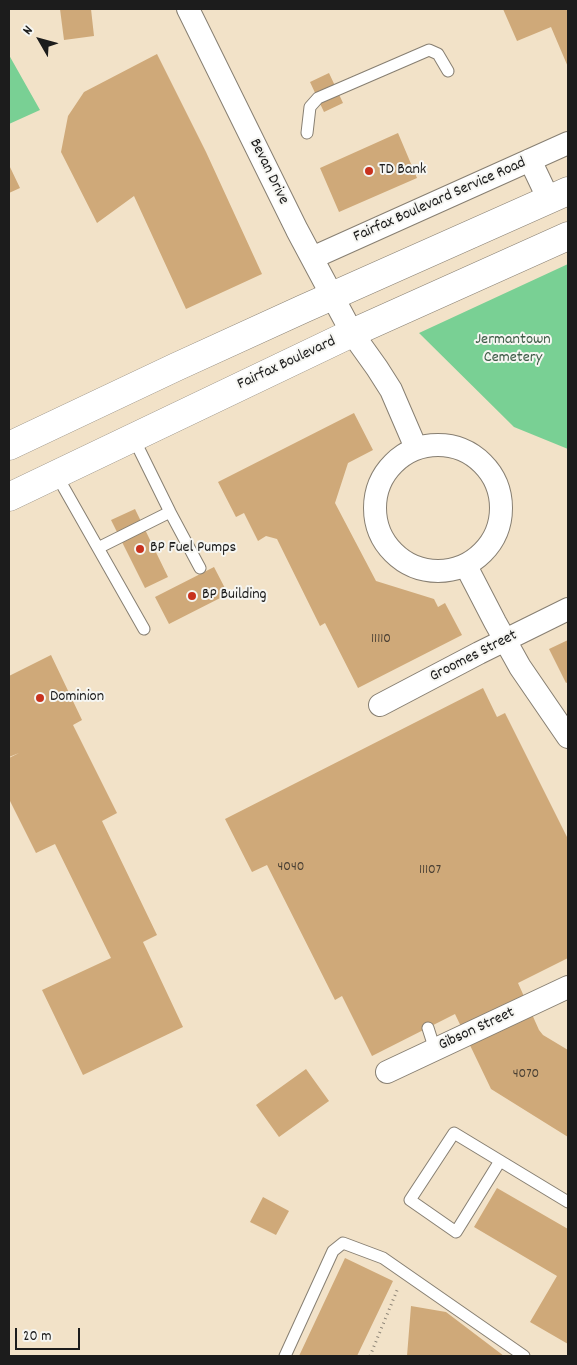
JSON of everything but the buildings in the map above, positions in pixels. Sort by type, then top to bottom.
[{"type":"main road","points":[[9,446],[331,296],[558,196]]},
{"type":"main road","name":"Fairfax Boulevard","points":[[9,497],[352,333],[568,236]]},
{"type":"street","name":"Bevan Drive","points":[[188,9],[331,296],[352,333],[391,390],[416,448]]},
{"type":"street","name":"Fairfax Boulevard Service Road","points":[[312,258],[568,143]]},
{"type":"street","points":[[530,160],[558,196]]},
{"type":"street","points":[[437,444],[458,447],[477,457],[492,474],[500,493],[501,515],[495,536],[483,553],[466,566],[445,571],[425,570],[406,563],[390,550],[379,533],[375,513],[376,492],[384,474],[398,458],[416,448],[437,444]]},
{"type":"street","points":[[466,566],[520,667],[568,737]]},
{"type":"street","name":"Groomes Street","points":[[380,705],[568,609]]},
{"type":"street","name":"Gibson Street","points":[[387,1072],[568,987]]},
{"type":"lane","points":[[307,133],[310,107],[318,98],[429,50],[438,54],[448,71]]},
{"type":"lane","points":[[133,438],[200,568]]},
{"type":"lane","points":[[56,474],[144,629]]},
{"type":"lane","points":[[98,548],[170,512]]},
{"type":"lane","points":[[428,1028],[435,1050]]},
{"type":"lane","points":[[500,1161],[456,1232],[410,1200],[454,1133],[568,1202]]},
{"type":"lane","points":[[285,1356],[334,1251],[343,1243],[383,1258],[524,1356]]},
{"type":"path","points":[[370,1356],[398,1288]]},
{"type":"green space","points":[[9,55],[40,110],[9,124]]},
{"type":"green space","name":"Jermantown Cemetery","points":[[568,264],[568,449],[514,427],[419,333]]},
{"type":"place","name":"TD Bank","points":[[369,171]]},
{"type":"place","name":"BP Fuel Pumps","points":[[140,549]]},
{"type":"place","name":"BP Building","points":[[192,596]]},
{"type":"place","name":"Dominion","points":[[40,698]]}]
